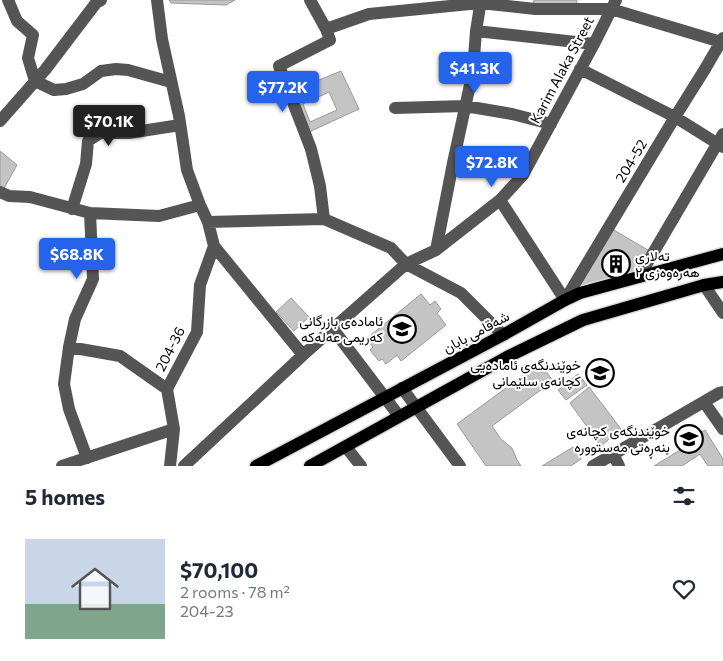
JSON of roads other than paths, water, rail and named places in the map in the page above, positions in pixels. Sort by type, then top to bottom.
[{"type":"main road","name":"شەقامی بابان","points":[[256,466],[580,293],[723,254]]},
{"type":"main road","points":[[310,466],[507,357],[583,320],[723,282]]},
{"type":"street","points":[[8,0],[17,21],[33,35],[28,58],[36,81],[54,90],[66,89],[83,84],[101,71],[116,68],[171,82]]},
{"type":"street","points":[[0,121],[36,81],[96,3],[101,0]]},
{"type":"street","points":[[157,0],[162,39],[180,125],[187,170],[208,222],[214,246],[304,355]]},
{"type":"street","points":[[310,0],[330,40],[279,66],[311,149],[320,186],[324,218]]},
{"type":"street","points":[[326,29],[369,14],[480,1],[534,9],[613,5],[722,40]]},
{"type":"street","points":[[436,250],[473,71],[480,1]]},
{"type":"street","name":"Karim Alaka Street","points":[[184,466],[406,264],[436,250],[500,200],[523,175],[613,5]]},
{"type":"street","points":[[476,31],[594,44]]},
{"type":"street","name":"204-52","points":[[565,300],[722,40]]},
{"type":"street","points":[[580,69],[721,141],[639,277]]},
{"type":"street","points":[[395,108],[465,106],[512,114],[551,124]]},
{"type":"street","points":[[72,209],[86,164],[88,142],[100,133],[129,133],[180,125]]},
{"type":"street","points":[[0,192],[9,196],[30,197],[90,213],[159,216],[200,205]]},
{"type":"street","points":[[500,200],[565,300]]},
{"type":"street","points":[[87,458],[69,409],[64,384],[75,318],[93,278],[90,213]]},
{"type":"street","points":[[208,222],[324,218],[391,248],[406,264],[461,293],[503,335]]},
{"type":"street","name":"204-36","points":[[170,466],[174,429],[166,389],[197,332],[200,285],[214,246]]},
{"type":"street","points":[[704,286],[723,313]]},
{"type":"street","points":[[333,329],[399,416]]},
{"type":"street","points":[[69,347],[120,356],[166,389]]},
{"type":"street","points":[[402,388],[460,466]]},
{"type":"street","points":[[593,466],[723,392]]},
{"type":"street","points":[[704,402],[723,429]]},
{"type":"street","points":[[62,466],[174,429]]},
{"type":"street","points":[[346,447],[361,466]]},
{"type":"street","points":[[613,454],[619,466]]},
{"type":"place","name":"تەلاری هەرەوەزی ٢","points":[[616,264]]},
{"type":"place","name":"ئامادەی بازرگانی کەریمی عەلەکە","points":[[402,329]]},
{"type":"place","name":"خوێندنگەی ئامادەیی کچانەی سلێمانی","points":[[600,373]]},
{"type":"place","name":"خوێندنگەی کچانەی بنەڕەتی مەستوورە","points":[[689,439]]}]
